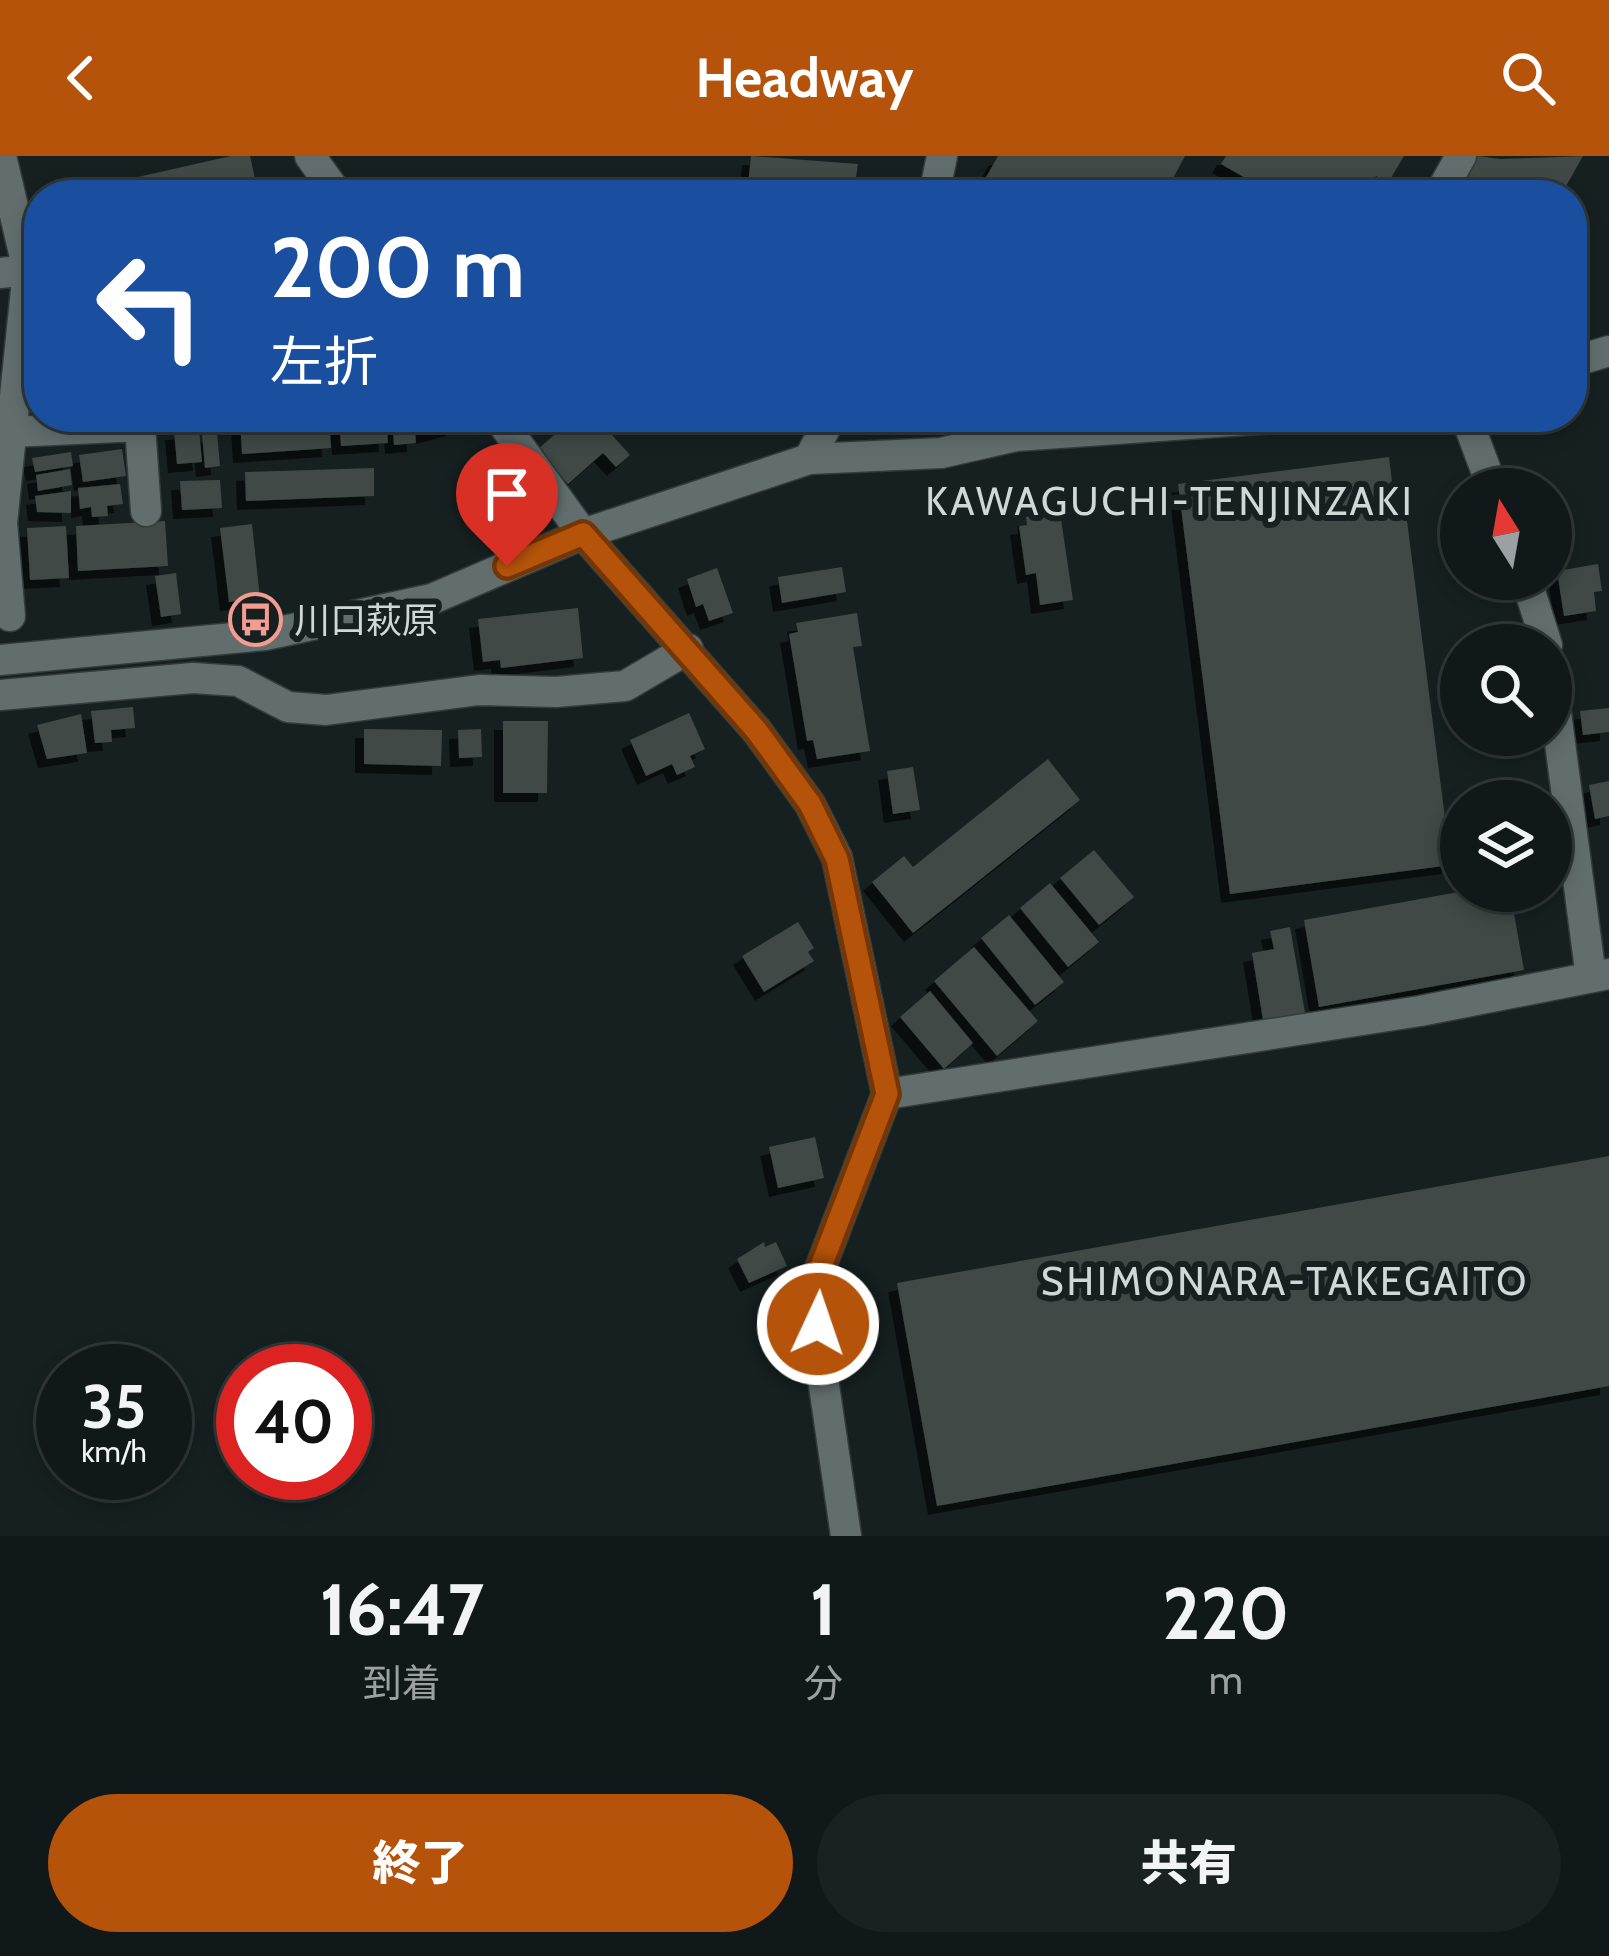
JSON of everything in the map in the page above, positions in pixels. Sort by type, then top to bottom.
[{"type":"street","points":[[2,156],[14,271],[12,433],[2,523],[10,616]]},
{"type":"street","points":[[12,433],[30,432]]},
{"type":"street","points":[[140,432],[146,511]]},
{"type":"street","points":[[509,432],[583,534],[757,731],[810,804],[837,859],[887,1094],[815,1282],[820,1365],[846,1536]]},
{"type":"street","points":[[809,459],[823,432]]},
{"type":"street","points":[[0,661],[265,635],[432,599],[583,534],[809,459],[941,452],[1016,436],[1074,432]]},
{"type":"street","points":[[1471,432],[1484,468]]},
{"type":"street","points":[[0,695],[193,678],[238,681],[288,707],[326,710],[478,690],[556,692],[625,686],[688,649]]},
{"type":"street","points":[[887,1094],[1420,1011],[1600,976],[1564,756]]},
{"type":"building","points":[[250,156],[255,180],[124,180]]},
{"type":"building","points":[[751,156],[858,164],[856,177],[863,177],[863,180],[749,180]]},
{"type":"building","points":[[998,156],[1185,156],[1172,180],[984,180]]},
{"type":"building","points":[[1226,156],[1404,156],[1390,180],[1376,176],[1374,180],[1249,180],[1221,164]]},
{"type":"building","points":[[1478,156],[1583,156],[1569,180],[1465,180]]},
{"type":"building","points":[[174,432],[199,432],[202,462],[177,464]]},
{"type":"building","points":[[241,432],[330,432],[331,448],[242,454]]},
{"type":"building","points":[[340,432],[387,432],[388,443],[341,446]]},
{"type":"building","points":[[393,432],[415,432],[416,443],[394,445]]},
{"type":"building","points":[[558,432],[609,432],[630,455],[616,467],[603,453],[568,484],[538,449]]},
{"type":"building","points":[[217,433],[220,466],[205,468],[202,434]]},
{"type":"building","points":[[122,449],[126,476],[83,482],[79,455]]},
{"type":"building","points":[[71,452],[73,466],[35,472],[32,458]]},
{"type":"building","points":[[1389,457],[1396,514],[1406,513],[1440,780],[1440,866],[1230,894],[1178,484]]},
{"type":"building","points":[[374,468],[374,496],[246,501],[245,472]]},
{"type":"building","points":[[70,469],[72,485],[38,491],[36,475]]},
{"type":"building","points":[[220,480],[222,508],[182,510],[180,481]]},
{"type":"building","points":[[120,484],[123,504],[107,506],[108,516],[92,517],[91,507],[80,509],[78,488]]},
{"type":"building","points":[[71,491],[71,513],[37,512],[35,496]]},
{"type":"building","points":[[1060,512],[1073,600],[1040,605],[1036,573],[1026,575],[1019,526],[1027,525],[1026,517]]},
{"type":"building","points":[[165,521],[168,566],[78,571],[76,526]]},
{"type":"building","points":[[252,524],[260,598],[229,602],[220,528]]},
{"type":"building","points":[[66,526],[69,578],[30,580],[27,528]]},
{"type":"building","points":[[1598,564],[1602,591],[1594,592],[1596,611],[1564,616],[1562,600],[1572,600],[1572,568]]},
{"type":"building","points":[[842,567],[846,592],[782,603],[778,577]]},
{"type":"building","points":[[717,568],[733,613],[709,621],[703,604],[696,607],[687,579]]},
{"type":"building","points":[[176,573],[181,614],[161,617],[155,576]]},
{"type":"building","points":[[578,608],[583,658],[501,668],[500,660],[483,662],[478,619]]},
{"type":"building","points":[[857,613],[862,646],[853,647],[870,751],[817,759],[813,740],[807,741],[789,634],[798,632],[796,623]]},
{"type":"building","points":[[133,707],[135,728],[111,730],[112,742],[95,743],[91,711]]},
{"type":"building","points":[[1609,708],[1609,732],[1583,735],[1580,711]]},
{"type":"building","points":[[689,713],[705,749],[690,756],[695,767],[677,775],[672,764],[646,776],[630,740]]},
{"type":"building","points":[[81,714],[87,753],[47,759],[37,725]]},
{"type":"building","points":[[503,721],[548,721],[547,793],[503,793]]},
{"type":"building","points":[[364,729],[442,730],[441,766],[364,764]]},
{"type":"building","points":[[481,729],[482,757],[459,758],[458,730]]},
{"type":"building","points":[[1048,759],[1080,800],[913,933],[872,882],[904,856],[913,867]]},
{"type":"building","points":[[913,767],[920,810],[893,814],[887,771]]},
{"type":"building","points":[[1609,781],[1609,816],[1595,819],[1589,785]]},
{"type":"building","points":[[1094,850],[1134,897],[1099,925],[1060,878]]},
{"type":"building","points":[[1050,883],[1099,942],[1068,967],[1020,908]]},
{"type":"building","points":[[1440,895],[1440,912],[1514,912],[1524,970],[1319,1007],[1304,920]]},
{"type":"building","points":[[1009,915],[1064,982],[1035,1005],[981,938]]},
{"type":"building","points":[[798,922],[814,948],[808,952],[814,961],[764,992],[742,956]]},
{"type":"building","points":[[1290,927],[1305,1013],[1263,1020],[1252,953],[1274,949],[1270,931]]},
{"type":"building","points":[[974,947],[1038,1021],[997,1056],[934,981]]},
{"type":"building","points":[[930,991],[973,1043],[944,1069],[900,1017]]},
{"type":"building","points":[[815,1137],[824,1178],[778,1188],[769,1147]]},
{"type":"building","points":[[1609,1156],[1609,1386],[937,1506],[897,1283]]},
{"type":"building","points":[[764,1242],[765,1247],[776,1242],[787,1266],[749,1283],[737,1259]]},
{"type":"place","name":"川口萩原","points":[[255,620]]},
{"type":"district","name":"KAWAGUCHI-TENJINZAKI","points":[[1170,501]]},
{"type":"district","name":"SHIMONARA-TAKEGAITO","points":[[1285,1281]]},
{"type":"route","points":[[507,566],[583,534],[757,731],[810,804],[837,859],[887,1094],[815,1282],[818,1324]]}]
